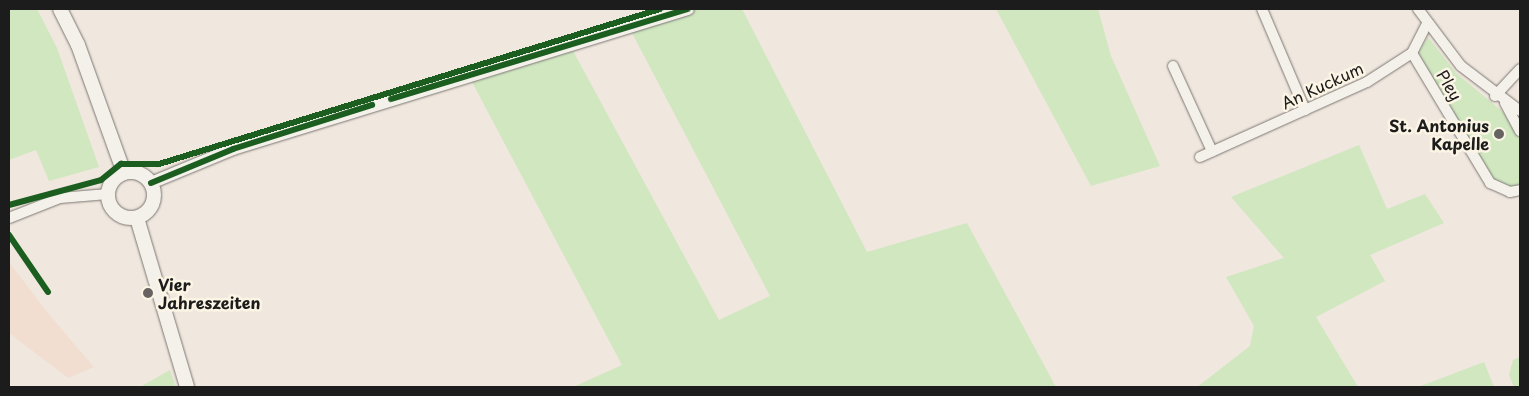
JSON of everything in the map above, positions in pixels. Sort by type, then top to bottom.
[{"type":"main road","points":[[60,9],[78,45],[124,173]]},
{"type":"main road","points":[[124,173],[139,173],[151,183],[153,204],[136,218],[116,213],[108,194],[113,181],[124,173]]},
{"type":"main road","points":[[136,218],[187,387]]},
{"type":"street","points":[[151,183],[232,149],[688,9]]},
{"type":"street","points":[[1262,9],[1305,110]]},
{"type":"street","name":"Pley","points":[[1418,9],[1427,24],[1461,66],[1495,96],[1520,111]]},
{"type":"street","name":"An Kuckum","points":[[1200,157],[1367,82],[1412,53],[1427,24]]},
{"type":"street","name":"Pley","points":[[1412,53],[1490,183],[1510,192],[1520,190]]},
{"type":"street","points":[[1173,66],[1212,151]]},
{"type":"street","points":[[1495,96],[1520,69]]},
{"type":"street","points":[[1512,76],[1520,84]]},
{"type":"street","name":"Pley","points":[[1505,103],[1520,131]]},
{"type":"street","points":[[9,218],[60,198],[108,194]]},
{"type":"shaded area","points":[[9,262],[47,312],[94,367],[68,378],[9,333]]},
{"type":"green space","points":[[9,9],[37,9],[57,48],[99,167],[49,181],[36,150],[9,160]]},
{"type":"green space","points":[[697,9],[742,9],[867,252],[967,223],[1056,387],[573,387],[622,365],[472,82],[573,51],[719,320],[770,296],[631,31]]},
{"type":"green space","points":[[996,9],[1098,9],[1111,56],[1160,166],[1091,186]]},
{"type":"green space","points":[[1428,37],[1456,73],[1503,112],[1520,139],[1520,188],[1511,189],[1493,179],[1418,53]]},
{"type":"green space","points":[[1359,145],[1387,209],[1425,194],[1444,223],[1370,255],[1385,281],[1316,317],[1358,387],[1197,387],[1250,346],[1254,326],[1226,277],[1284,258],[1231,197]]},
{"type":"green space","points":[[1520,357],[1520,387],[1514,387],[1509,375],[1513,360]]},
{"type":"green space","points":[[1484,362],[1494,387],[1418,387]]},
{"type":"green space","points":[[170,370],[176,387],[140,387]]},
{"type":"cycle path","points":[[9,205],[101,180],[121,164],[159,164],[660,9]]},
{"type":"cycle path","points":[[391,99],[688,9]]},
{"type":"cycle path","points":[[151,183],[233,149],[372,105]]},
{"type":"cycle path","points":[[9,235],[48,292]]},
{"type":"place","name":"St. Antonius Kapelle","points":[[1499,134]]},
{"type":"place","name":"Vier Jahreszeiten","points":[[148,293]]}]
